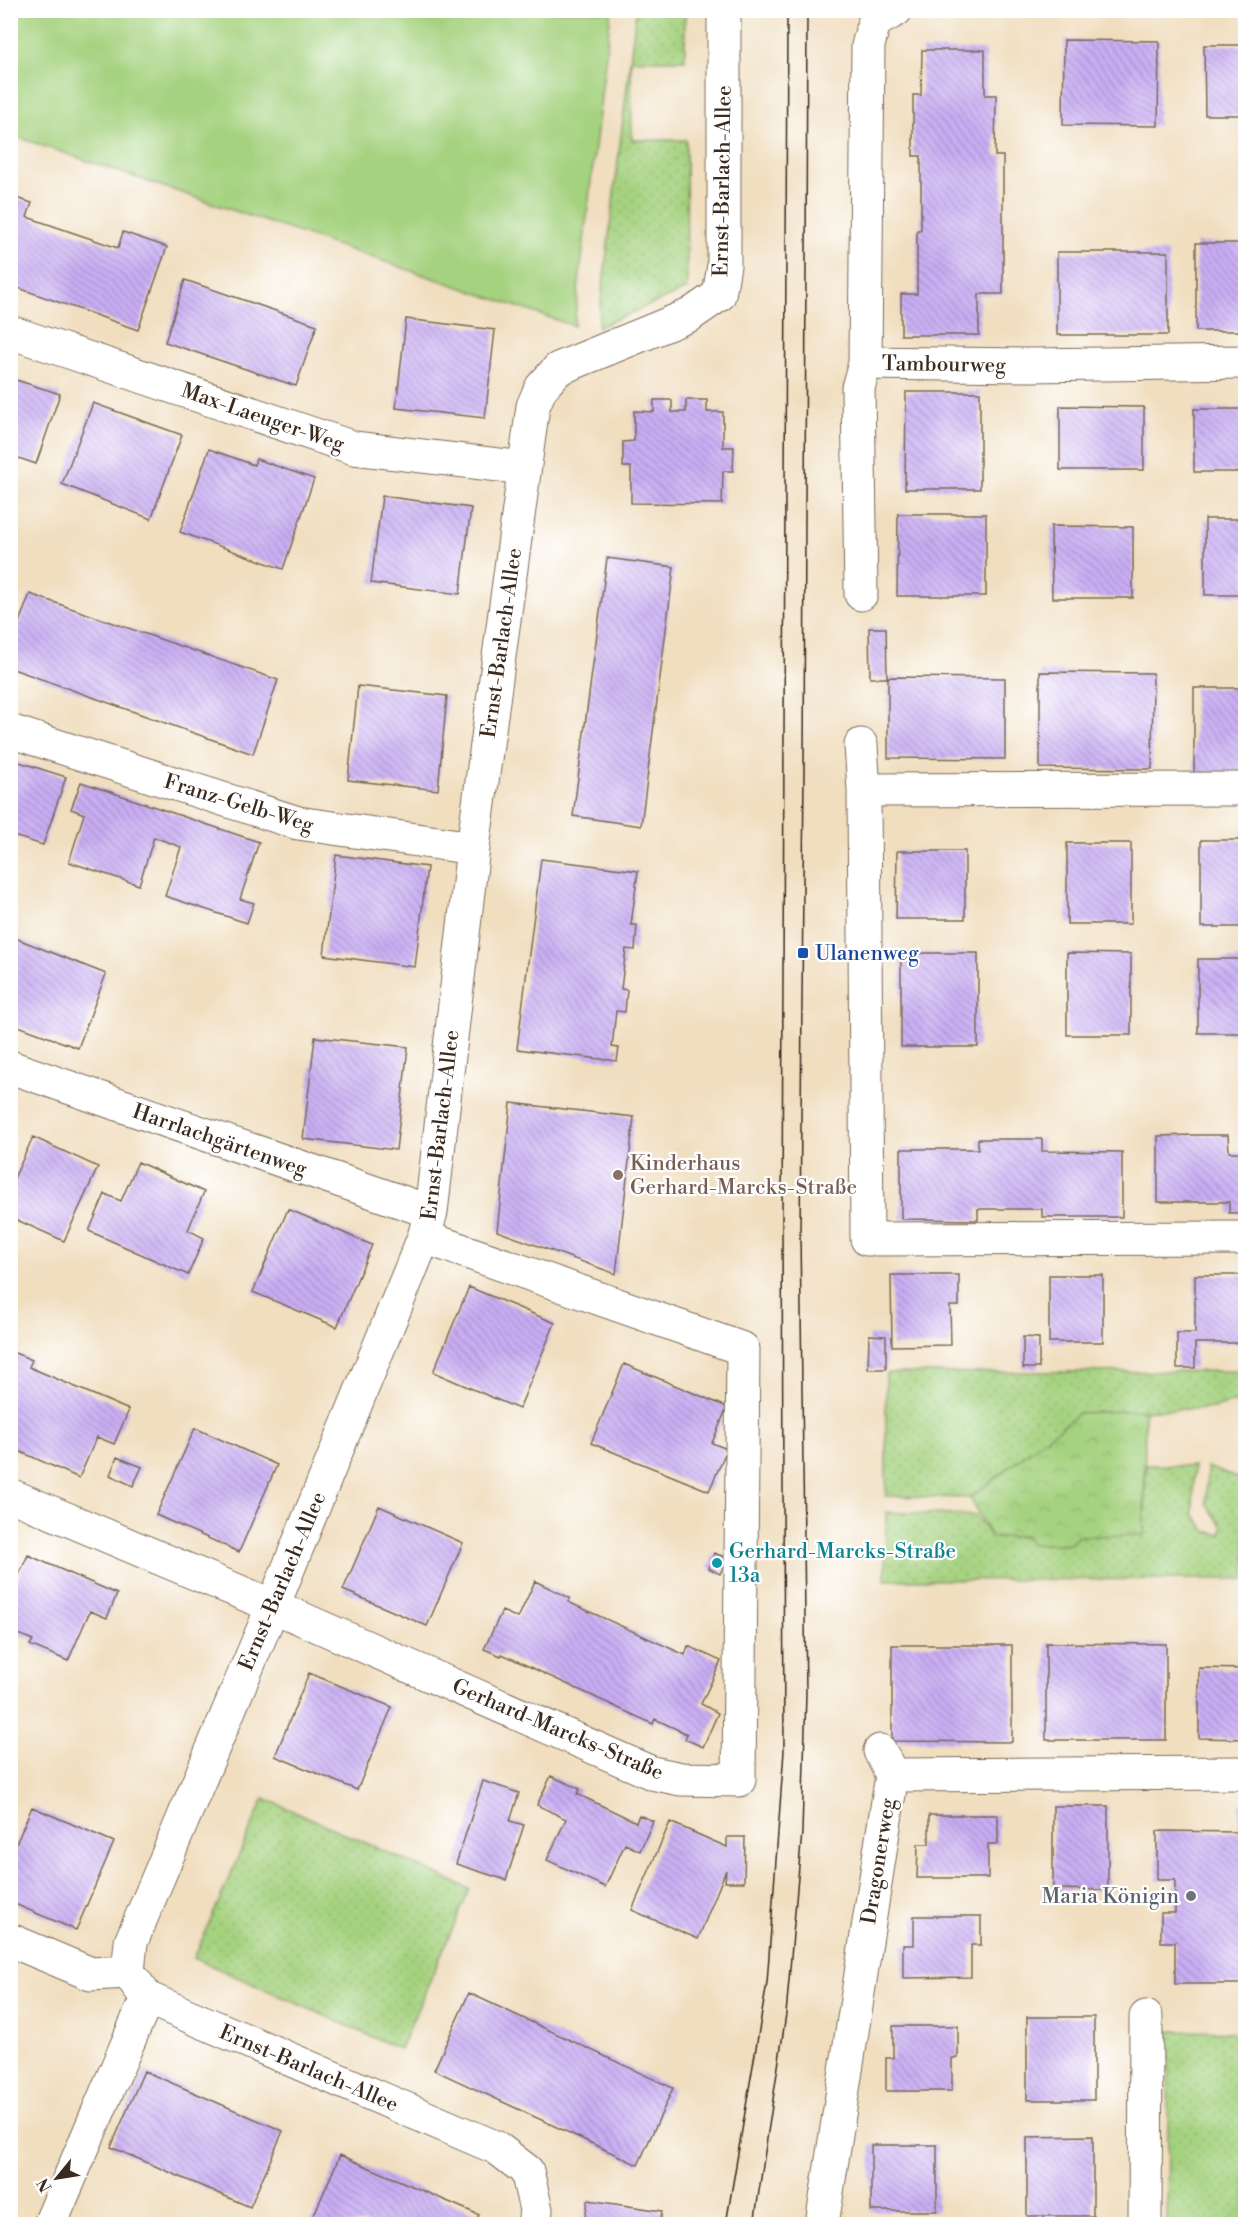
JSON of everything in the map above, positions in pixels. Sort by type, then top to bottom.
[{"type":"street","name":"Ernst-Barlach-Allee","points":[[128,1972],[131,1942],[273,1606],[428,1224],[473,848],[533,406],[541,388],[558,369],[690,315],[719,295],[724,265],[724,10]]},
{"type":"street","name":"Tambourweg","points":[[896,10],[874,21],[868,46],[865,363],[1031,365],[1245,362]]},
{"type":"street","name":"Max-Laeuger-Weg","points":[[10,332],[354,448],[524,468]]},
{"type":"street","points":[[861,594],[858,388],[865,363]]},
{"type":"street","name":"Franz-Gelb-Weg","points":[[10,731],[298,824],[473,848]]},
{"type":"street","points":[[861,745],[864,790],[867,1239],[1245,1238]]},
{"type":"street","points":[[864,790],[1245,789]]},
{"type":"street","name":"Harrlachgärtenweg","points":[[10,1067],[428,1224]]},
{"type":"street","name":"Gerhard-Marcks-Straße","points":[[273,1606],[652,1773],[681,1779],[739,1780],[742,1349],[428,1224]]},
{"type":"street","points":[[10,1495],[273,1606]]},
{"type":"street","name":"Dragonerweg","points":[[822,2224],[886,1763],[1245,1773]]},
{"type":"street","points":[[10,1940],[91,1974],[128,1972],[147,1998],[50,2224]]},
{"type":"street","name":"Ernst-Barlach-Allee","points":[[147,1998],[497,2148],[527,2171],[536,2210],[534,2224]]},
{"type":"street","points":[[1145,2224],[1146,2017]]},
{"type":"green space","points":[[11,10],[611,11],[574,326],[11,135]]},
{"type":"green space","points":[[636,11],[685,11],[685,60],[631,60],[632,140],[686,140],[687,289],[598,327]]},
{"type":"green space","points":[[1245,1371],[1245,1399],[1214,1408],[1079,1413],[970,1498],[886,1496],[886,1373]]},
{"type":"green space","points":[[1145,1410],[1144,1535],[1078,1536],[1070,1544],[1030,1544],[1026,1536],[991,1537],[970,1498],[1079,1413]]},
{"type":"green space","points":[[1146,1465],[1194,1466],[1193,1513],[1206,1531],[1221,1535],[1223,1527],[1206,1504],[1207,1467],[1245,1481],[1245,1579],[885,1580],[886,1512],[976,1516],[991,1537],[1144,1535]]},
{"type":"green space","points":[[264,1798],[470,1889],[400,2049],[194,1958]]},
{"type":"green space","points":[[1169,2031],[1245,2032],[1245,2224],[1167,2224]]},
{"type":"building","points":[[1064,40],[1159,41],[1158,126],[1063,125]]},
{"type":"building","points":[[1204,45],[1245,45],[1245,115],[1205,115]]},
{"type":"building","points":[[922,50],[985,50],[985,95],[996,95],[995,156],[1003,156],[1003,294],[979,294],[979,335],[901,335],[901,294],[917,294],[917,230],[921,230],[921,156],[913,156],[913,95],[921,95]]},
{"type":"building","points":[[10,196],[32,203],[27,217],[118,248],[123,232],[167,247],[138,330],[10,285]]},
{"type":"building","points":[[1196,243],[1245,243],[1245,331],[1196,331]]},
{"type":"building","points":[[1057,252],[1168,252],[1168,335],[1057,335]]},
{"type":"building","points":[[185,280],[317,325],[296,386],[165,342]]},
{"type":"building","points":[[406,319],[495,330],[485,418],[396,408]]},
{"type":"building","points":[[10,378],[60,394],[36,464],[10,455]]},
{"type":"building","points":[[906,392],[980,392],[980,489],[905,489]]},
{"type":"building","points":[[654,400],[672,400],[672,412],[686,412],[686,400],[707,400],[707,412],[723,412],[723,447],[734,447],[733,471],[723,471],[722,504],[631,503],[631,467],[623,467],[623,442],[634,441],[634,411],[654,412]]},
{"type":"building","points":[[93,403],[182,435],[151,519],[62,484]]},
{"type":"building","points":[[1060,406],[1144,407],[1144,470],[1060,470]]},
{"type":"building","points":[[1194,409],[1245,409],[1245,472],[1194,472]]},
{"type":"building","points":[[209,449],[254,465],[256,459],[314,479],[283,569],[180,532]]},
{"type":"building","points":[[382,496],[471,508],[460,594],[371,583]]},
{"type":"building","points":[[898,514],[986,514],[986,596],[897,596]]},
{"type":"building","points":[[1205,519],[1245,519],[1245,595],[1205,595]]},
{"type":"building","points":[[1051,526],[1133,527],[1133,598],[1052,598]]},
{"type":"building","points":[[607,558],[674,567],[641,826],[573,816]]},
{"type":"building","points":[[30,594],[278,680],[253,754],[10,668],[10,645]]},
{"type":"building","points":[[869,628],[886,628],[887,678],[870,678]]},
{"type":"building","points":[[1040,672],[1153,673],[1152,769],[1040,768]]},
{"type":"building","points":[[888,677],[1005,678],[1005,759],[888,758]]},
{"type":"building","points":[[358,686],[447,696],[438,790],[348,780]]},
{"type":"building","points":[[1194,688],[1245,688],[1245,778],[1194,777]]},
{"type":"building","points":[[10,759],[66,777],[43,845],[10,835]]},
{"type":"building","points":[[81,782],[259,842],[240,899],[254,903],[247,923],[165,896],[181,847],[154,837],[139,885],[69,862],[84,814],[71,809]]},
{"type":"building","points":[[1201,840],[1245,840],[1245,927],[1201,927]]},
{"type":"building","points":[[1067,843],[1131,843],[1131,924],[1067,924]]},
{"type":"building","points":[[897,851],[965,851],[965,919],[896,919]]},
{"type":"building","points":[[336,855],[427,867],[415,967],[324,955]]},
{"type":"building","points":[[541,859],[638,871],[631,925],[637,925],[635,950],[626,949],[621,989],[627,990],[625,1012],[616,1011],[612,1047],[619,1048],[617,1061],[517,1049]]},
{"type":"building","points":[[10,936],[106,974],[78,1048],[10,1023]]},
{"type":"building","points":[[901,953],[978,953],[978,1047],[901,1047]]},
{"type":"building","points":[[1067,953],[1131,954],[1131,1035],[1067,1035]]},
{"type":"building","points":[[1198,959],[1245,959],[1245,1033],[1198,1033]]},
{"type":"building","points":[[315,1037],[408,1047],[396,1150],[303,1139]]},
{"type":"building","points":[[511,1103],[634,1117],[616,1274],[497,1231]]},
{"type":"building","points":[[1228,1135],[1229,1152],[1245,1152],[1245,1213],[1229,1213],[1229,1202],[1158,1202],[1158,1136]]},
{"type":"building","points":[[33,1137],[98,1167],[64,1241],[10,1217],[10,1187]]},
{"type":"building","points":[[978,1139],[1042,1139],[1042,1151],[1122,1152],[1122,1217],[1042,1217],[1042,1209],[978,1209],[978,1220],[901,1219],[901,1149],[978,1149]]},
{"type":"building","points":[[138,1162],[204,1192],[188,1230],[204,1238],[188,1275],[89,1231],[105,1194],[121,1201]]},
{"type":"building","points":[[288,1209],[372,1245],[337,1327],[253,1292]]},
{"type":"building","points":[[891,1275],[959,1275],[959,1306],[950,1306],[951,1345],[892,1346]]},
{"type":"building","points":[[1049,1275],[1103,1275],[1103,1342],[1049,1342]]},
{"type":"building","points":[[1195,1275],[1245,1275],[1245,1343],[1195,1343],[1195,1368],[1177,1368],[1177,1333],[1195,1333]]},
{"type":"building","points":[[469,1287],[555,1323],[519,1409],[433,1372]]},
{"type":"building","points":[[869,1335],[886,1336],[886,1369],[868,1369]]},
{"type":"building","points":[[1023,1337],[1039,1338],[1039,1368],[1023,1368]]},
{"type":"building","points":[[10,1351],[32,1360],[29,1367],[129,1410],[114,1444],[97,1437],[79,1478],[10,1447]]},
{"type":"building","points":[[624,1364],[727,1407],[712,1443],[727,1449],[709,1491],[591,1443]]},
{"type":"building","points":[[195,1428],[277,1465],[239,1552],[156,1515]]},
{"type":"building","points":[[117,1457],[142,1467],[133,1486],[110,1475]]},
{"type":"building","points":[[379,1506],[463,1543],[427,1626],[343,1590]]},
{"type":"building","name":"Gerhard-Marcks-Straße 13a","points":[[714,1553],[727,1558],[720,1574],[708,1568]]},
{"type":"building","points":[[28,1555],[117,1594],[107,1618],[90,1611],[68,1661],[30,1645],[33,1640],[10,1631],[10,1594]]},
{"type":"building","points":[[535,1581],[570,1598],[568,1602],[685,1655],[688,1646],[721,1661],[701,1704],[718,1713],[703,1747],[685,1739],[687,1734],[655,1719],[653,1724],[502,1654],[501,1656],[484,1649],[502,1611],[518,1618]]},
{"type":"building","points":[[1046,1643],[1166,1644],[1166,1740],[1046,1740]]},
{"type":"building","points":[[892,1645],[1012,1645],[1012,1742],[892,1741]]},
{"type":"building","points":[[1199,1668],[1245,1669],[1245,1739],[1199,1738]]},
{"type":"building","points":[[309,1673],[392,1707],[357,1790],[275,1756]]},
{"type":"building","points":[[551,1776],[580,1789],[577,1794],[636,1822],[639,1815],[653,1821],[640,1851],[625,1844],[605,1887],[547,1860],[566,1819],[537,1805]]},
{"type":"building","points":[[483,1781],[519,1793],[510,1821],[524,1825],[506,1880],[456,1864]]},
{"type":"building","points":[[1239,1803],[1245,1803],[1245,1984],[1175,1984],[1175,1942],[1161,1942],[1161,1913],[1175,1913],[1175,1880],[1157,1880],[1157,1831],[1240,1832]]},
{"type":"building","points":[[1053,1806],[1108,1806],[1108,1890],[1053,1889]]},
{"type":"building","points":[[32,1807],[114,1842],[76,1930],[10,1902],[10,1858]]},
{"type":"building","points":[[929,1815],[998,1815],[998,1844],[988,1844],[988,1878],[917,1878],[918,1844],[929,1844]]},
{"type":"building","points":[[670,1822],[727,1847],[727,1837],[745,1837],[744,1882],[725,1882],[726,1870],[698,1939],[632,1910]]},
{"type":"building","points":[[914,1916],[981,1916],[981,1945],[971,1945],[971,1977],[903,1978],[903,1945],[914,1945]]},
{"type":"building","points":[[469,1993],[673,2088],[638,2165],[434,2070]]},
{"type":"building","points":[[1027,2017],[1094,2017],[1094,2100],[1027,2100]]},
{"type":"building","points":[[893,2026],[958,2026],[958,2058],[952,2058],[952,2091],[886,2091],[886,2058],[893,2058]]},
{"type":"building","points":[[144,2071],[283,2131],[250,2207],[111,2147]]},
{"type":"building","points":[[1093,2136],[1093,2216],[1027,2216],[1027,2137]]},
{"type":"building","points":[[871,2145],[937,2145],[937,2211],[871,2211]]},
{"type":"building","points":[[340,2155],[479,2215],[475,2224],[310,2224]]},
{"type":"building","points":[[588,2200],[662,2211],[660,2224],[584,2224]]},
{"type":"tram line","points":[[726,2224],[767,1983],[784,1751],[782,1221],[787,10]]},
{"type":"tram line","points":[[754,2224],[786,2014],[802,1832],[806,1694],[800,1234],[807,10]]},
{"type":"place","name":"Ulanenweg","points":[[803,953]]},
{"type":"place","name":"Kinderhaus Gerhard-Marcks-Straße","points":[[618,1175]]},
{"type":"place","name":"Gerhard-Marcks-Straße 13a","points":[[717,1563]]},
{"type":"place","name":"Maria Königin","points":[[1191,1896]]}]
